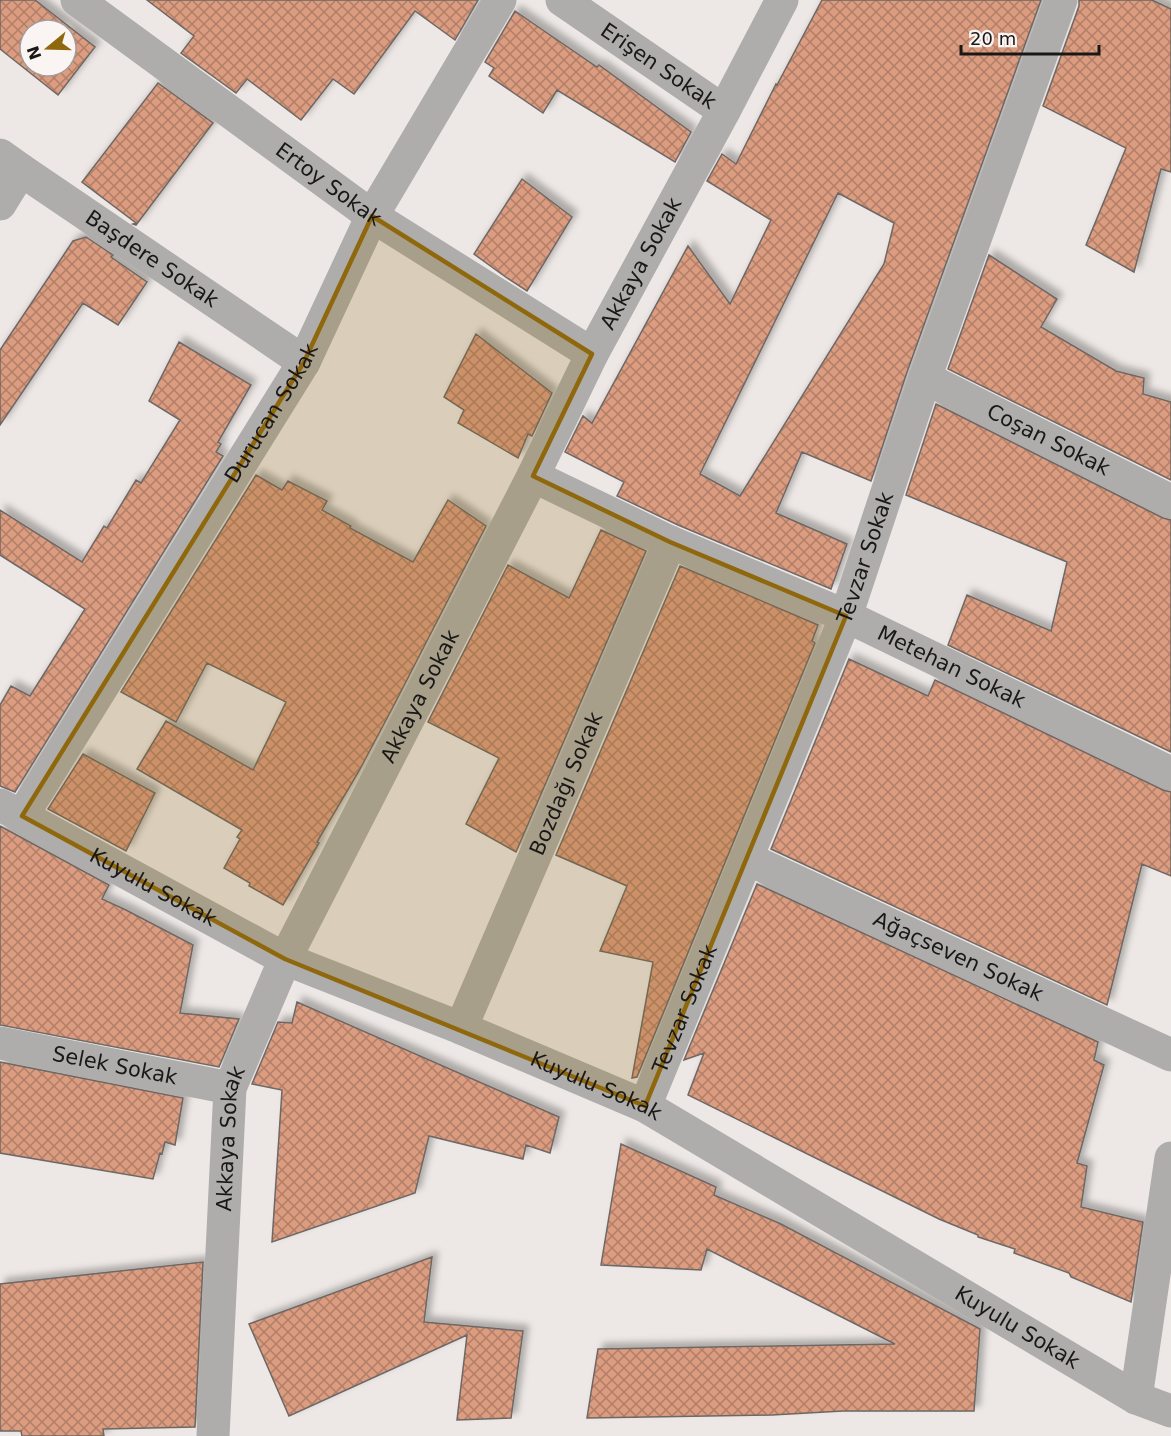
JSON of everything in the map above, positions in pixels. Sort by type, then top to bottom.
[{"type":"street","name":"Ertoy Sokak","points":[[77,0],[372,216],[592,354]]},
{"type":"street","name":"Durucan Sokak","points":[[11,810],[304,362],[372,216],[500,0]]},
{"type":"street","name":"Erişen Sokak","points":[[562,0],[724,111]]},
{"type":"street","name":"Akkaya Sokak","points":[[213,1436],[230,1088],[285,959],[533,476],[592,354],[782,0]]},
{"type":"street","name":"Tevzar Sokak","points":[[645,1106],[846,616],[925,378],[1061,0]]},
{"type":"street","points":[[0,204],[10,162]]},
{"type":"street","name":"Başdere Sokak","points":[[10,162],[304,362]]},
{"type":"street","name":"Coşan Sokak","points":[[925,378],[1171,501]]},
{"type":"street","name":"Metehan Sokak","points":[[533,476],[670,542],[846,616],[1171,773]]},
{"type":"street","name":"Bozdağı Sokak","points":[[461,1028],[670,542]]},
{"type":"street","name":"Kuyulu Sokak","points":[[11,810],[285,959],[461,1028],[645,1106],[1136,1398],[1171,1411]]},
{"type":"street","name":"Ağaçseven Sokak","points":[[746,858],[1171,1054]]},
{"type":"street","name":"Selek Sokak","points":[[0,1043],[230,1088]]},
{"type":"street","points":[[1136,1398],[1171,1158]]},
{"type":"highlighted area","points":[[372,216],[592,354],[533,476],[670,542],[846,616],[645,1106],[285,959],[22,816],[304,362]]},
{"type":"building","points":[[0,0],[35,0],[58,18],[18,18],[18,63],[0,49]]},
{"type":"building","points":[[147,0],[478,0],[455,40],[415,11],[354,94],[333,79],[301,120],[247,79],[236,93],[181,53],[194,36]]},
{"type":"building","points":[[822,0],[1041,0],[907,372],[871,481],[802,452],[776,513],[847,544],[831,589],[678,525],[617,496],[624,482],[565,452],[583,416],[592,423],[688,246],[730,304],[771,220],[707,181],[722,154],[736,164]],"holes":[[[838,193],[894,223],[884,264],[740,496],[700,474]]]},
{"type":"building","points":[[1079,0],[1152,0],[1171,9],[1171,172],[1161,169],[1134,272],[1086,245],[1126,148],[1043,106],[1079,6]]},
{"type":"building","points":[[515,11],[597,67],[599,65],[691,132],[675,162],[557,90],[543,113],[489,76],[494,68],[485,62]]},
{"type":"building","points":[[78,34],[95,47],[78,69]]},
{"type":"building","points":[[37,78],[71,78],[58,95]]},
{"type":"building","points":[[158,83],[213,123],[136,225],[82,182]]},
{"type":"building","points":[[522,179],[572,217],[527,291],[474,254]]},
{"type":"building","points":[[86,237],[147,282],[118,325],[83,303],[0,425],[0,350],[73,241]]},
{"type":"building","points":[[989,255],[1057,299],[1041,327],[1116,371],[1144,378],[1143,394],[1171,402],[1171,480],[948,369]]},
{"type":"building","points":[[476,334],[552,393],[532,436],[528,434],[518,458],[458,423],[464,410],[444,397]]},
{"type":"building","points":[[179,342],[251,385],[218,442],[221,444],[216,452],[223,456],[15,792],[0,786],[0,705],[11,686],[30,696],[85,609],[0,555],[0,510],[82,562],[104,526],[107,528],[136,480],[141,483],[180,420],[149,401]]},
{"type":"building","points":[[936,404],[1171,520],[1171,752],[948,645],[967,595],[1051,631],[1067,562],[906,495]]},
{"type":"building","points":[[256,475],[282,490],[288,481],[327,501],[322,510],[413,562],[448,500],[486,526],[359,771],[283,905],[249,886],[250,883],[224,868],[240,839],[237,837],[242,830],[137,769],[166,721],[253,770],[286,702],[207,663],[176,722],[121,692]]},
{"type":"building","points":[[601,530],[646,551],[516,852],[466,824],[499,758],[428,722],[508,565],[569,598]]},
{"type":"building","points":[[680,566],[818,625],[812,641],[815,643],[637,1077],[632,1078],[653,962],[600,951],[627,886],[556,855]]},
{"type":"building","points":[[849,659],[928,696],[935,680],[1171,792],[1171,876],[1142,864],[1107,1005],[771,849]]},
{"type":"building","points":[[83,754],[155,793],[126,851],[48,809]]},
{"type":"building","points":[[0,826],[109,885],[102,899],[193,945],[180,1013],[239,1019],[219,1067],[0,1025]]},
{"type":"building","points":[[757,884],[1098,1042],[1094,1060],[1104,1065],[1077,1163],[1087,1166],[1081,1207],[1143,1222],[1131,1302],[1071,1277],[1069,1273],[1014,1253],[1015,1249],[978,1237],[978,1235],[939,1219],[688,1095],[704,1053],[684,1060]]},
{"type":"building","points":[[297,1002],[559,1117],[550,1153],[526,1145],[523,1159],[429,1136],[415,1193],[272,1242],[282,1090],[252,1084],[278,1022],[292,1023]]},
{"type":"building","points":[[0,1062],[183,1098],[175,1145],[165,1142],[153,1179],[0,1153]]},
{"type":"building","points":[[621,1144],[716,1187],[714,1195],[781,1224],[980,1329],[974,1411],[843,1411],[772,1415],[587,1418],[598,1349],[895,1344],[707,1249],[701,1270],[601,1265]]},
{"type":"building","points":[[432,1257],[424,1322],[523,1331],[511,1418],[457,1420],[467,1335],[289,1416],[249,1324]]},
{"type":"building","points":[[203,1262],[195,1427],[103,1429],[104,1436],[22,1436],[21,1431],[0,1431],[0,1284]]}]
